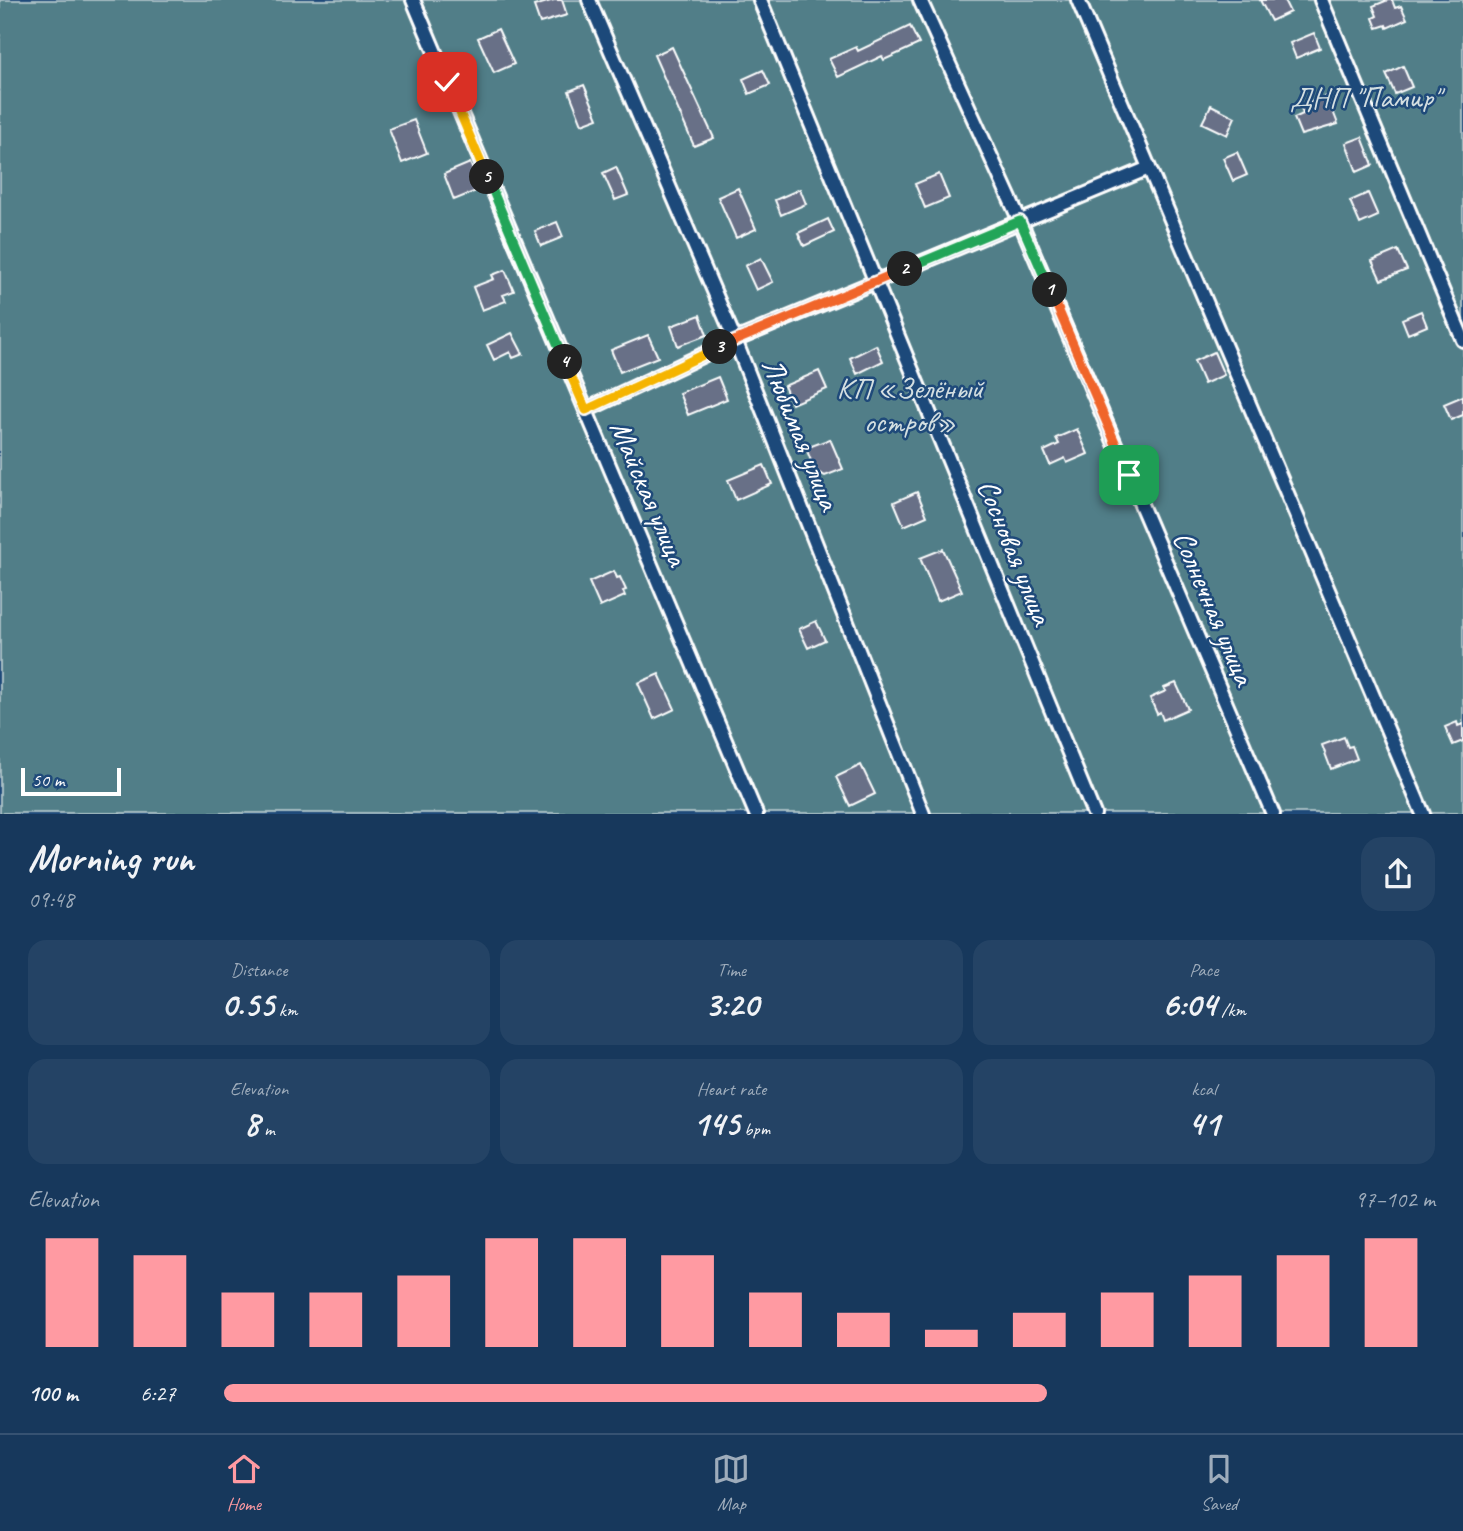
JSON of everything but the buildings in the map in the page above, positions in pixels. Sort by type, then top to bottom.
[{"type":"street","name":"Майская улица","points":[[413,0],[756,814]]},
{"type":"street","name":"Любимая улица","points":[[589,0],[735,340],[923,814]]},
{"type":"street","name":"Сосновая улица","points":[[760,0],[1094,814]]},
{"type":"street","name":"Солнечная улица","points":[[920,0],[1020,221],[1273,814]]},
{"type":"street","points":[[1077,0],[1423,814]]},
{"type":"street","points":[[1321,0],[1463,340]]},
{"type":"street","points":[[586,410],[735,340],[1149,168]]},
{"type":"green space","name":"КП «Зелёный остров»","points":[[0,0],[1463,0],[1463,813],[0,813]]},
{"type":"route","points":[[447,82],[586,410],[735,340],[1020,221],[1129,475]]},
{"type":"park label","name":"ДНП \"Памир\"","points":[[1365,97]]}]
